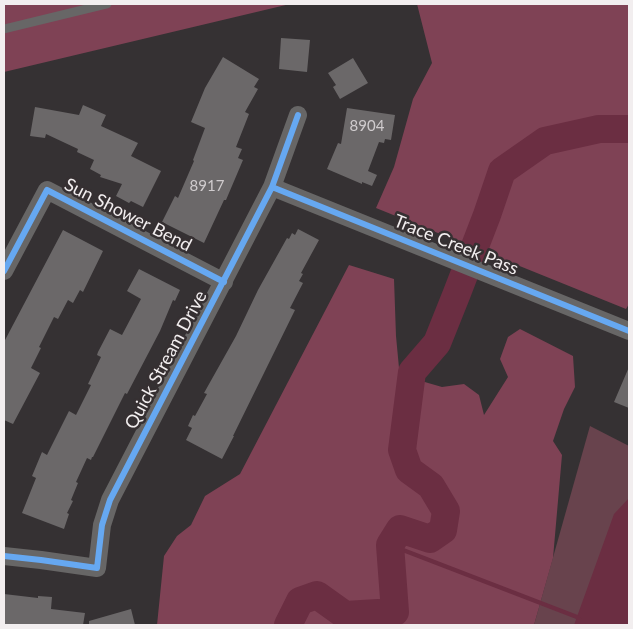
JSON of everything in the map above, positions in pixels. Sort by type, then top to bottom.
[{"type":"street","name":"Quick Stream Drive","points":[[4,556],[97,568],[102,525],[110,500],[272,187],[298,115]]},
{"type":"street","name":"Trace Creek Pass","points":[[272,187],[629,331]]},
{"type":"street","name":"Sun Shower Bend","points":[[4,271],[47,190],[224,282]]},
{"type":"lane","points":[[4,29],[107,4]]},
{"type":"shaded area","points":[[4,4],[290,4],[4,72]]},
{"type":"shaded area","points":[[417,4],[629,4],[629,304],[626,309],[376,208],[394,167],[413,99],[432,63]]},
{"type":"shaded area","points":[[349,265],[394,279],[399,368],[404,376],[442,387],[464,384],[479,395],[484,415],[508,377],[500,359],[508,337],[520,329],[573,356],[575,387],[564,409],[553,441],[562,455],[553,558],[534,625],[157,625],[164,556],[177,536],[191,525],[205,496],[240,474]]},
{"type":"shaded area","points":[[590,426],[629,446],[629,625],[534,625]]},
{"type":"shaded area","points":[[629,498],[629,625],[574,625],[614,514]]},
{"type":"building","points":[[281,38],[310,40],[307,72],[279,69]]},
{"type":"building","points":[[223,57],[259,79],[254,87],[258,89],[245,112],[249,114],[236,147],[242,149],[238,158],[243,160],[226,200],[224,200],[204,243],[162,222],[175,196],[178,198],[194,161],[205,128],[191,122],[205,88]]},
{"type":"building","points":[[353,58],[368,83],[340,99],[333,87],[336,85],[328,73]]},
{"type":"building","points":[[83,105],[106,115],[101,126],[138,143],[131,156],[161,171],[143,207],[131,201],[129,203],[116,196],[122,184],[100,177],[101,175],[90,169],[94,160],[77,152],[78,149],[46,134],[45,138],[30,136],[35,107],[79,115]]},
{"type":"building","points":[[347,108],[395,115],[391,140],[385,139],[384,143],[379,142],[368,171],[377,175],[372,186],[362,182],[362,184],[327,169],[338,143],[341,144]]},
{"type":"building","points":[[298,229],[319,240],[301,273],[303,274],[299,281],[303,283],[290,308],[295,310],[222,459],[186,440],[192,428],[188,426],[207,394],[204,393],[287,238],[289,239],[292,233],[295,235]]},
{"type":"building","points":[[63,230],[103,251],[83,292],[80,290],[73,303],[68,300],[58,319],[54,317],[31,368],[40,373],[13,424],[4,420],[4,342]]},
{"type":"building","points":[[139,269],[180,290],[175,301],[173,300],[160,331],[127,394],[125,393],[93,457],[91,460],[87,458],[76,482],[78,483],[71,500],[73,501],[67,513],[69,514],[64,529],[22,513],[36,478],[32,476],[42,452],[47,455],[69,411],[76,415],[91,385],[88,384],[101,357],[97,355],[98,352],[110,329],[122,335],[141,299],[127,291]]},
{"type":"building","points":[[629,367],[629,408],[614,402]]},
{"type":"building","points":[[4,594],[38,598],[38,596],[52,597],[51,609],[85,613],[83,625],[4,625]]},
{"type":"building","points":[[131,609],[135,625],[89,625],[89,621]]},
{"type":"waterway","points":[[288,625],[300,601],[317,595],[345,615],[395,612],[390,545],[400,529],[430,539],[443,530],[446,511],[431,486],[409,470],[402,450],[412,372],[437,343],[487,215],[502,171],[545,141],[599,129],[629,129]]},
{"type":"waterway","points":[[390,545],[577,617],[584,625]]},
{"type":"cycle path","points":[[4,556],[97,568],[102,525],[110,500],[272,187],[298,115]]},
{"type":"cycle path","points":[[272,187],[629,331]]},
{"type":"cycle path","points":[[4,271],[47,190],[224,282]]}]
